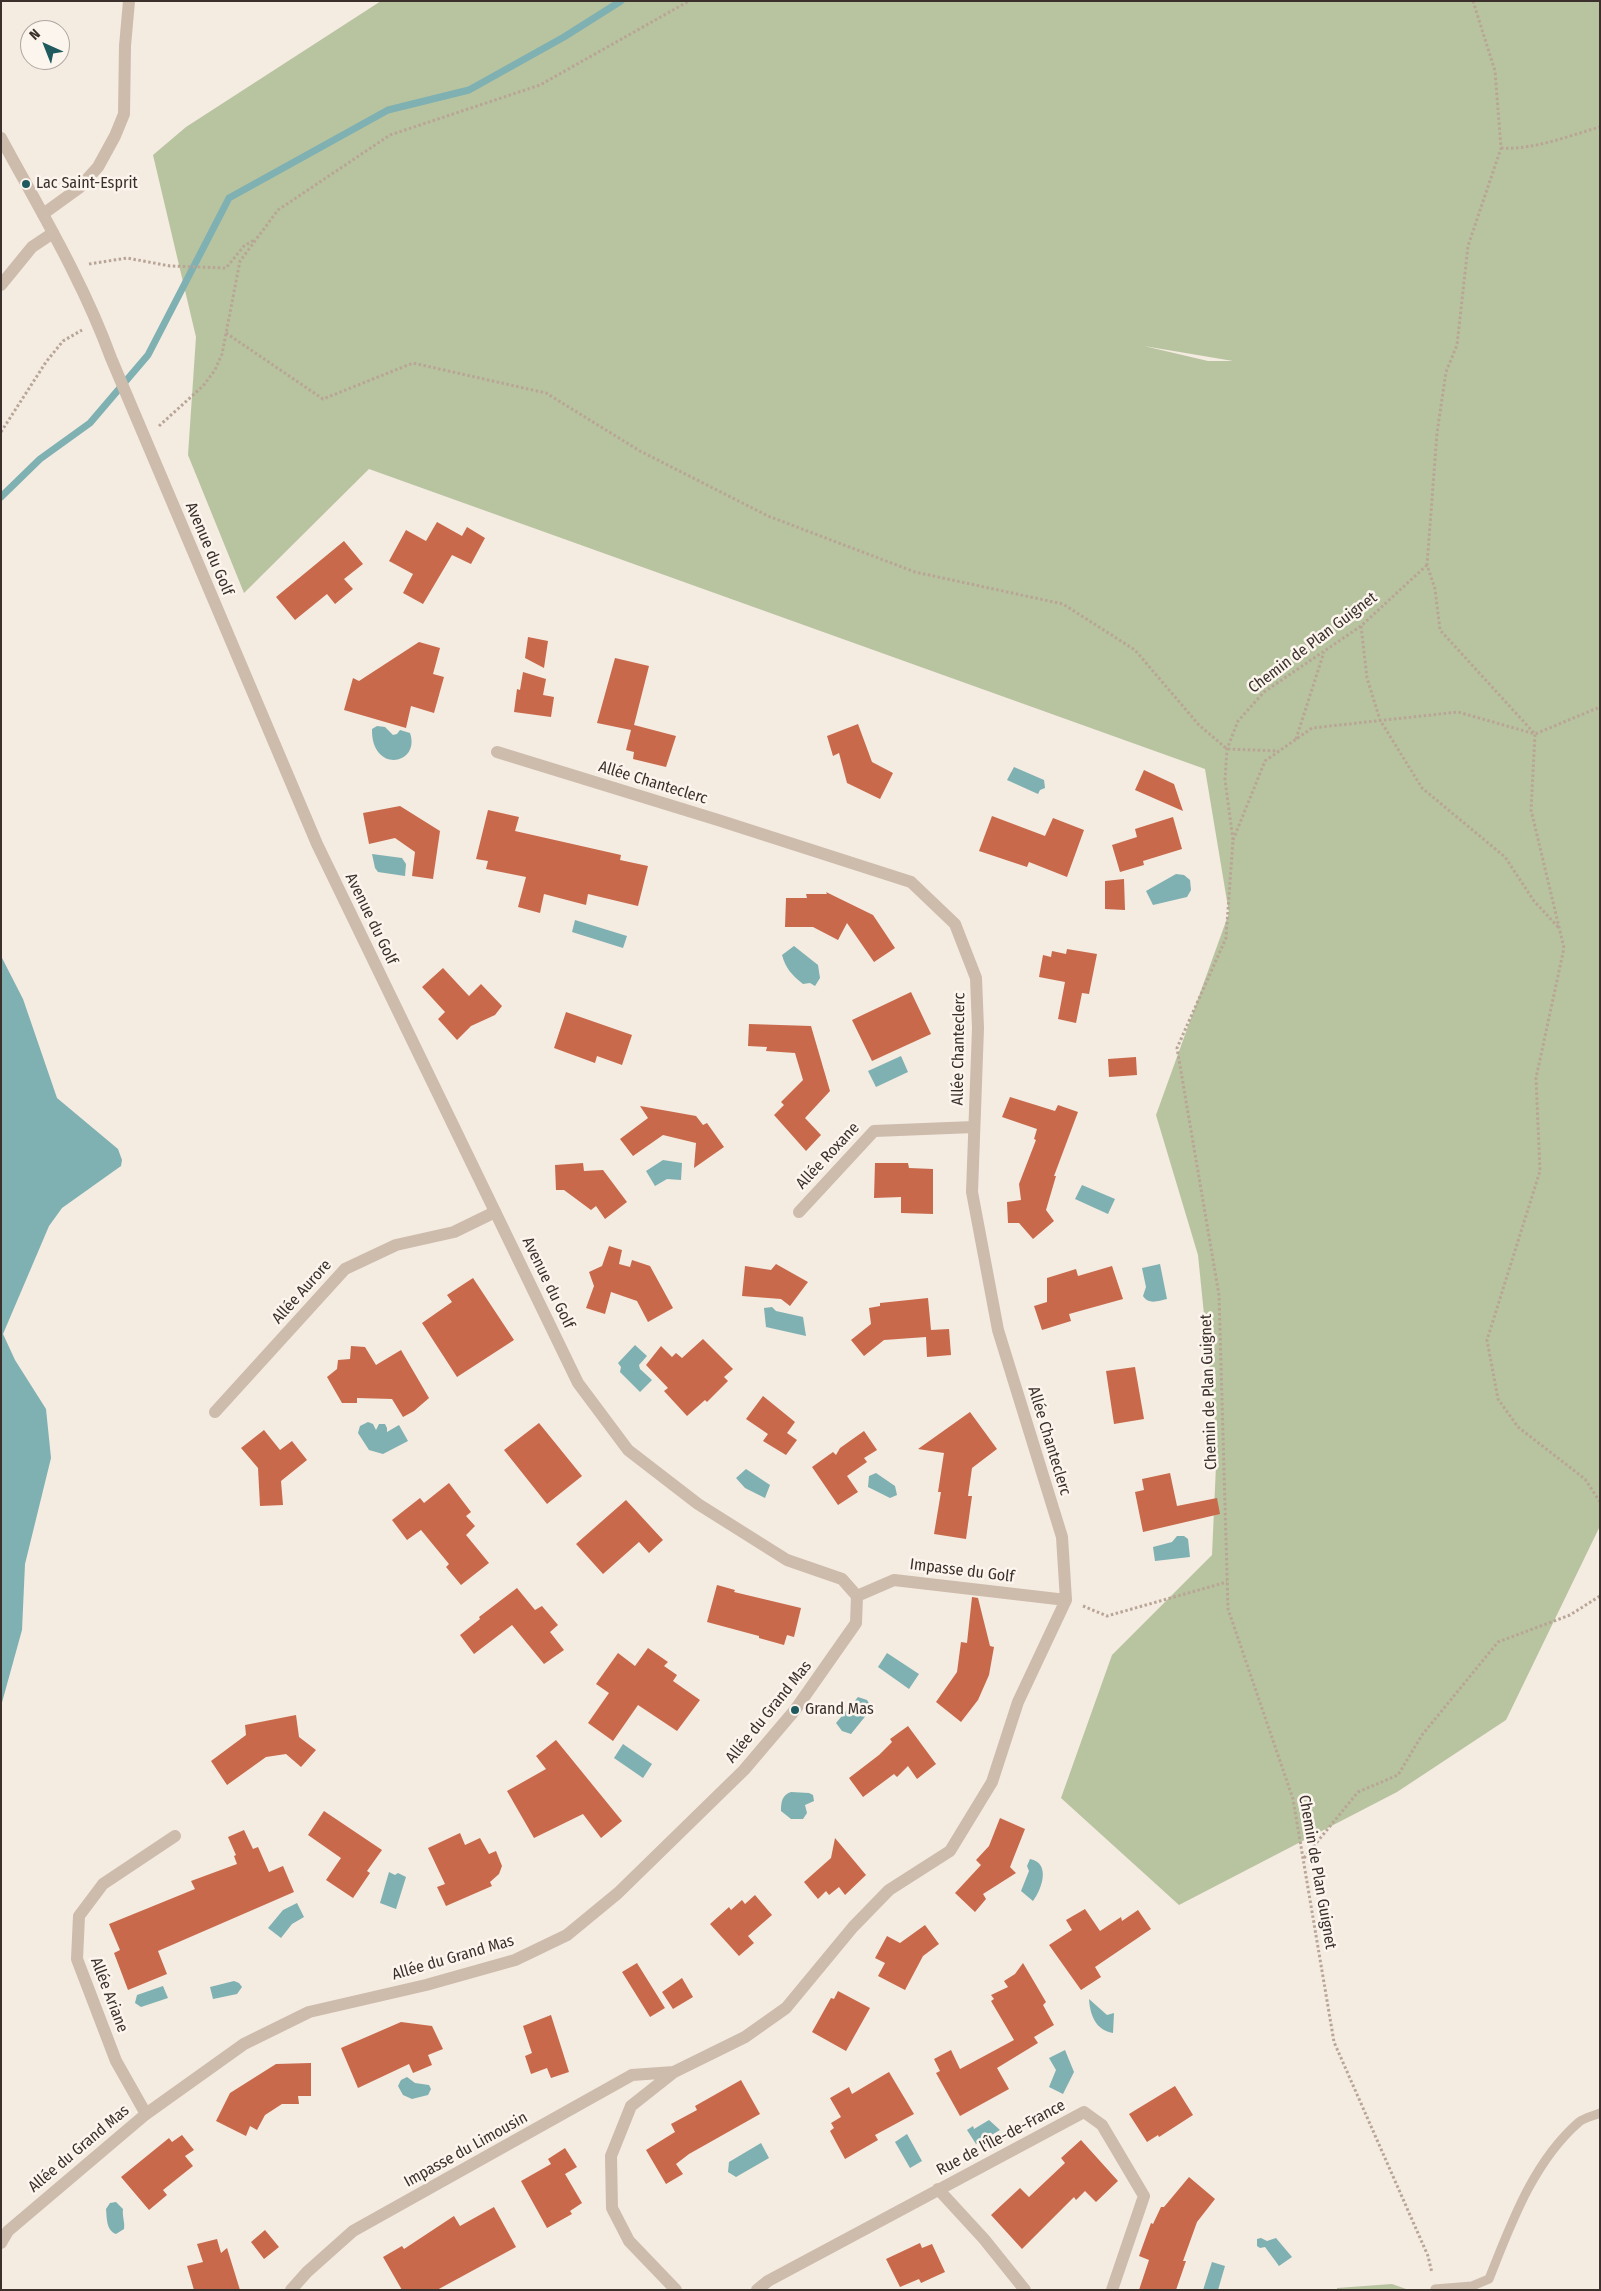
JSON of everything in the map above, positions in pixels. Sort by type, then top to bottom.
[{"type":"street","points":[[43,214],[79,188],[98,167],[116,136],[124,114],[125,46],[129,1]]},
{"type":"street","name":"Avenue du Golf","points":[[1,138],[72,267],[98,322],[144,436],[317,844],[578,1383],[628,1450],[698,1504],[787,1560],[842,1580],[857,1596]]},
{"type":"street","points":[[1,285],[32,247],[53,233]]},
{"type":"street","name":"Allée Chanteclerc","points":[[497,752],[911,882],[955,924],[976,978],[978,1028],[972,1192],[998,1330],[1062,1537],[1066,1600]]},
{"type":"street","name":"Allée Roxane","points":[[799,1212],[874,1131],[974,1127]]},
{"type":"street","name":"Allée Aurore","points":[[216,1412],[345,1269],[396,1244],[454,1232],[495,1212]]},
{"type":"street","name":"Impasse du Golf","points":[[857,1596],[894,1580],[1066,1600]]},
{"type":"street","name":"Allée du Grand Mas","points":[[1,2242],[8,2231],[146,2114],[244,2044],[309,2012],[426,1985],[515,1960],[567,1935],[618,1893],[744,1770],[795,1710],[856,1623],[857,1596]]},
{"type":"street","points":[[669,2288],[629,2241],[612,2208],[611,2156],[631,2106],[674,2072],[745,2037],[786,2008],[853,1928],[890,1890],[950,1851],[992,1782],[1018,1702],[1066,1600]]},
{"type":"street","name":"Allée Ariane","points":[[146,2114],[116,2061],[77,1958],[79,1916],[104,1884],[175,1836]]},
{"type":"street","name":"Impasse du Limousin","points":[[291,2290],[307,2272],[353,2232],[632,2075],[674,2072]]},
{"type":"street","name":"Rue de l'Île-de-France","points":[[758,2290],[768,2281],[1084,2112],[1102,2125],[1144,2196],[1112,2290]]},
{"type":"street","name":"Rue de l'Île-de-France","points":[[938,2189],[984,2239],[1025,2290]]},
{"type":"lane","points":[[1435,2289],[1472,2286],[1489,2279],[1513,2221],[1544,2161],[1580,2121],[1600,2113]]},
{"type":"path","points":[[144,436],[156,430],[203,386],[215,370],[222,354],[240,261],[278,210],[390,135],[540,84],[689,1]]},
{"type":"path","points":[[1473,1],[1496,71],[1501,148],[1468,246],[1457,345],[1446,372],[1437,433],[1427,565],[1435,589],[1440,630],[1535,734],[1530,810],[1564,948],[1536,1078],[1540,1171],[1487,1340],[1498,1399],[1518,1427],[1585,1479],[1600,1502]]},
{"type":"path","points":[[1501,148],[1514,149],[1544,143],[1600,127]]},
{"type":"path","points":[[72,267],[127,258],[170,266],[226,268],[244,246],[257,238]]},
{"type":"path","points":[[1,432],[46,362],[63,341],[98,322]]},
{"type":"path","points":[[226,333],[324,399],[413,363],[546,392],[640,451],[768,516],[915,572],[1063,604],[1135,650],[1199,725],[1227,749],[1279,751]]},
{"type":"path","name":"Chemin de Plan Guignet","points":[[1427,565],[1361,626],[1264,692],[1238,721],[1227,749],[1225,780],[1233,840],[1226,938],[1177,1048],[1219,1295],[1228,1609],[1293,1799],[1334,2042],[1428,2256],[1435,2289]]},
{"type":"path","points":[[1361,626],[1367,678],[1380,720],[1422,788],[1505,857],[1534,901],[1560,928]]},
{"type":"path","points":[[1295,740],[1324,651]]},
{"type":"path","points":[[1233,840],[1265,761],[1312,728],[1458,712],[1535,734],[1600,707]]},
{"type":"path","points":[[1066,1600],[1107,1616],[1227,1582]]},
{"type":"path","points":[[1303,1858],[1358,1792],[1398,1775],[1422,1735],[1498,1642],[1570,1615],[1600,1596]]},
{"type":"green space","points":[[381,1],[1600,1],[1600,1526],[1506,1720],[1397,1792],[1179,1905],[1061,1798],[1112,1655],[1212,1555],[1217,1443],[1198,1255],[1156,1115],[1229,913],[1205,769],[369,469],[244,593],[188,455],[196,337],[153,155],[186,127]],"holes":[[[1144,346],[1233,361],[1208,361]]]},
{"type":"green space","points":[[1392,2284],[1409,2290],[1337,2290],[1337,2288]]},
{"type":"water","points":[[377,726],[385,727],[393,735],[397,734],[400,730],[410,733],[411,744],[409,752],[403,758],[395,760],[386,758],[379,753],[374,743],[372,729]]},
{"type":"water","points":[[1014,767],[1044,780],[1045,788],[1040,790],[1038,794],[1007,780]]},
{"type":"water","points":[[372,854],[402,858],[406,864],[405,876],[378,872],[375,868]]},
{"type":"water","points":[[1176,874],[1184,875],[1190,880],[1191,890],[1187,897],[1153,905],[1146,891]]},
{"type":"water","points":[[575,920],[627,936],[623,948],[572,932]]},
{"type":"water","points":[[794,946],[818,965],[820,978],[815,986],[810,983],[803,984],[785,964],[782,955]]},
{"type":"water","points":[[1,956],[23,999],[57,1098],[118,1149],[122,1160],[121,1166],[62,1208],[49,1226],[3,1334],[15,1360],[46,1409],[51,1458],[25,1564],[22,1630],[1,1706]]},
{"type":"water","points":[[901,1056],[908,1072],[876,1087],[868,1071]]},
{"type":"water","points":[[663,1160],[682,1163],[681,1180],[667,1179],[655,1186],[646,1171]]},
{"type":"water","points":[[1082,1185],[1115,1199],[1108,1214],[1075,1199]]},
{"type":"water","points":[[1160,1264],[1167,1299],[1148,1301],[1143,1296],[1146,1287],[1142,1268]]},
{"type":"water","points":[[772,1307],[776,1311],[803,1317],[806,1336],[766,1327],[764,1308]]},
{"type":"water","points":[[635,1345],[647,1356],[639,1365],[640,1369],[652,1380],[640,1392],[620,1372],[621,1367],[618,1363]]},
{"type":"water","points":[[368,1422],[373,1424],[376,1430],[379,1424],[385,1424],[387,1432],[399,1425],[408,1441],[383,1454],[369,1450],[358,1433],[360,1426]]},
{"type":"water","points":[[746,1469],[770,1485],[765,1498],[745,1488],[736,1478]]},
{"type":"water","points":[[876,1473],[895,1486],[897,1495],[890,1498],[868,1487],[869,1476]]},
{"type":"water","points":[[1177,1536],[1184,1536],[1188,1539],[1190,1557],[1155,1561],[1153,1547],[1172,1542]]},
{"type":"water","points":[[887,1653],[919,1674],[909,1689],[878,1667]]},
{"type":"water","points":[[858,1697],[867,1700],[872,1708],[851,1734],[842,1731],[836,1723]]},
{"type":"water","points":[[623,1744],[652,1764],[643,1778],[614,1758]]},
{"type":"water","points":[[791,1792],[813,1795],[814,1801],[805,1805],[807,1813],[803,1819],[791,1819],[781,1811],[783,1799]]},
{"type":"water","points":[[1030,1859],[1037,1861],[1043,1871],[1042,1883],[1033,1901],[1021,1891],[1029,1871],[1027,1866]]},
{"type":"water","points":[[389,1872],[395,1875],[398,1873],[406,1877],[396,1909],[380,1903]]},
{"type":"water","points":[[297,1903],[304,1917],[292,1924],[281,1938],[268,1928],[283,1910]]},
{"type":"water","points":[[234,1981],[242,1987],[237,1994],[213,1999],[210,1987]]},
{"type":"water","points":[[163,1986],[168,1998],[141,2007],[135,2003],[137,1995]]},
{"type":"water","points":[[1089,1999],[1107,2015],[1114,2013],[1113,2033],[1102,2029],[1098,2025],[1092,2016]]},
{"type":"water","points":[[1065,2050],[1074,2072],[1063,2094],[1049,2087],[1056,2070],[1049,2058]]},
{"type":"water","points":[[407,2077],[415,2083],[429,2085],[431,2089],[428,2095],[412,2099],[403,2095],[398,2086],[401,2080]]},
{"type":"water","points":[[989,2120],[1000,2130],[976,2144],[967,2130],[973,2126],[974,2129]]},
{"type":"water","points":[[907,2134],[922,2161],[910,2168],[895,2142]]},
{"type":"water","points":[[761,2143],[769,2158],[736,2177],[728,2172],[729,2162]]},
{"type":"water","points":[[116,2202],[123,2209],[124,2229],[116,2234],[110,2230],[106,2209],[110,2203]]},
{"type":"water","points":[[1261,2238],[1267,2241],[1276,2238],[1292,2257],[1279,2266],[1265,2247],[1260,2248],[1257,2246],[1257,2239]]},
{"type":"water","points":[[1212,2262],[1225,2266],[1218,2290],[1203,2290]]},
{"type":"building","points":[[437,522],[462,536],[467,527],[485,538],[471,564],[452,555],[423,604],[403,593],[413,574],[389,561],[406,530],[426,541]]},
{"type":"building","points":[[344,541],[363,564],[344,579],[353,589],[335,604],[327,594],[295,620],[276,597]]},
{"type":"building","points":[[528,637],[548,641],[544,668],[525,658]]},
{"type":"building","points":[[419,642],[440,648],[433,674],[444,677],[434,713],[411,706],[406,728],[344,710],[353,678],[359,681]]},
{"type":"building","points":[[615,658],[649,666],[634,725],[676,736],[666,767],[633,759],[634,752],[626,750],[631,730],[597,723]]},
{"type":"building","points":[[523,672],[546,679],[543,695],[554,697],[551,717],[514,712],[517,689],[520,690]]},
{"type":"building","points":[[858,724],[872,762],[893,773],[880,799],[847,783],[839,753],[833,756],[827,736]]},
{"type":"building","points":[[1144,770],[1174,784],[1183,811],[1135,790]]},
{"type":"building","points":[[400,806],[440,831],[433,879],[412,876],[415,852],[395,838],[369,844],[363,813]]},
{"type":"building","points":[[488,810],[519,817],[515,831],[621,855],[620,860],[648,866],[638,906],[588,894],[586,905],[544,894],[540,913],[518,907],[526,877],[486,869],[488,861],[476,859]]},
{"type":"building","points":[[992,816],[1045,836],[1053,818],[1084,830],[1067,877],[1029,862],[1027,867],[979,851]]},
{"type":"building","points":[[1173,817],[1182,849],[1143,861],[1144,865],[1120,872],[1112,845],[1137,837],[1135,829]]},
{"type":"building","points":[[1124,879],[1125,910],[1105,909],[1105,881]]},
{"type":"building","points":[[826,892],[873,915],[895,948],[874,962],[847,923],[838,940],[813,927],[785,927],[786,898],[807,898],[806,894],[827,894]]},
{"type":"building","points":[[1067,949],[1097,954],[1089,994],[1082,993],[1076,1023],[1058,1019],[1065,982],[1039,977],[1043,955],[1051,957],[1052,951],[1066,954]]},
{"type":"building","points":[[443,968],[469,996],[481,984],[502,1006],[495,1015],[471,1026],[457,1040],[438,1019],[445,1012],[422,987]]},
{"type":"building","points":[[911,992],[931,1034],[872,1061],[852,1020]]},
{"type":"building","points":[[566,1012],[632,1035],[622,1065],[597,1056],[595,1063],[554,1048]]},
{"type":"building","points":[[749,1024],[811,1026],[830,1091],[805,1118],[821,1135],[806,1151],[774,1115],[784,1105],[781,1102],[803,1080],[795,1053],[766,1051],[767,1047],[748,1046]]},
{"type":"building","points":[[1136,1057],[1137,1075],[1109,1077],[1108,1059]]},
{"type":"building","points":[[1010,1097],[1055,1111],[1058,1105],[1078,1112],[1054,1176],[1056,1176],[1046,1210],[1054,1221],[1033,1239],[1019,1223],[1008,1223],[1007,1202],[1021,1200],[1019,1184],[1036,1140],[1034,1139],[1037,1129],[1002,1117]]},
{"type":"building","points":[[640,1106],[696,1116],[703,1125],[707,1123],[724,1147],[694,1168],[696,1143],[663,1135],[633,1156],[620,1139],[648,1118]]},
{"type":"building","points":[[583,1163],[584,1171],[603,1170],[627,1202],[605,1219],[596,1206],[591,1210],[564,1190],[556,1190],[555,1165]]},
{"type":"building","points":[[875,1163],[908,1163],[909,1168],[933,1169],[933,1214],[901,1213],[901,1197],[874,1198]]},
{"type":"building","points":[[609,1246],[622,1250],[619,1264],[630,1267],[632,1260],[650,1266],[673,1308],[648,1322],[637,1301],[611,1292],[605,1314],[586,1308],[594,1286],[589,1272],[602,1266]]},
{"type":"building","points":[[776,1264],[808,1282],[790,1306],[781,1299],[742,1296],[745,1266],[771,1270]]},
{"type":"building","points":[[1112,1266],[1123,1299],[1069,1314],[1071,1321],[1042,1330],[1034,1306],[1047,1302],[1047,1278],[1076,1269],[1078,1276]]},
{"type":"building","points":[[473,1278],[514,1340],[457,1377],[422,1323],[452,1302],[447,1295]]},
{"type":"building","points":[[928,1298],[931,1330],[949,1329],[951,1355],[927,1357],[926,1337],[884,1340],[864,1356],[851,1340],[871,1324],[869,1308],[880,1306],[880,1303]]},
{"type":"building","points":[[703,1339],[733,1369],[724,1377],[728,1381],[707,1402],[705,1400],[687,1416],[664,1391],[668,1388],[646,1365],[661,1346],[672,1357],[676,1353],[682,1358]]},
{"type":"building","points":[[351,1346],[365,1347],[376,1365],[401,1350],[429,1398],[414,1411],[403,1417],[392,1399],[357,1398],[357,1403],[342,1403],[327,1377],[337,1369],[338,1360],[350,1359]]},
{"type":"building","points":[[1135,1367],[1144,1419],[1114,1424],[1106,1371]]},
{"type":"building","points":[[763,1396],[795,1422],[787,1433],[797,1440],[786,1455],[763,1441],[768,1434],[746,1419]]},
{"type":"building","points":[[970,1412],[997,1449],[972,1468],[968,1496],[972,1496],[966,1539],[934,1534],[941,1492],[938,1492],[944,1453],[918,1449]]},
{"type":"building","points":[[539,1423],[582,1476],[547,1504],[504,1450]]},
{"type":"building","points":[[264,1430],[280,1450],[292,1441],[307,1460],[281,1481],[283,1505],[260,1506],[258,1468],[241,1448]]},
{"type":"building","points":[[864,1431],[877,1450],[864,1458],[867,1462],[847,1476],[858,1492],[838,1505],[812,1467],[833,1452],[836,1455],[840,1448]]},
{"type":"building","points":[[1170,1473],[1177,1506],[1217,1498],[1220,1514],[1143,1532],[1135,1492],[1144,1490],[1142,1479]]},
{"type":"building","points":[[449,1483],[471,1512],[466,1516],[475,1526],[466,1535],[489,1563],[461,1585],[446,1567],[449,1564],[421,1530],[407,1540],[392,1520],[420,1498],[424,1503]]},
{"type":"building","points":[[626,1500],[663,1540],[649,1553],[639,1542],[603,1574],[576,1544]]},
{"type":"building","points":[[717,1585],[735,1590],[734,1592],[801,1608],[794,1637],[787,1635],[784,1645],[707,1622]]},
{"type":"building","points":[[517,1588],[535,1610],[542,1606],[558,1625],[550,1632],[564,1650],[544,1664],[512,1625],[474,1654],[460,1635],[480,1619],[479,1617]]},
{"type":"building","points":[[972,1597],[978,1598],[990,1646],[994,1647],[989,1675],[978,1700],[961,1722],[936,1702],[957,1672],[961,1642],[967,1643]]},
{"type":"building","points":[[648,1648],[668,1662],[664,1666],[677,1675],[673,1681],[700,1700],[677,1731],[638,1705],[613,1741],[588,1723],[609,1693],[596,1684],[618,1653],[635,1666]]},
{"type":"building","points":[[296,1715],[299,1737],[316,1750],[301,1767],[286,1754],[266,1757],[227,1785],[211,1761],[246,1735],[245,1725]]},
{"type":"building","points":[[908,1726],[936,1764],[917,1779],[908,1766],[897,1777],[894,1774],[863,1797],[849,1778],[879,1755],[892,1742],[890,1739]]},
{"type":"building","points":[[556,1740],[622,1821],[601,1838],[583,1814],[534,1838],[507,1791],[546,1769],[536,1756]]},
{"type":"building","points":[[324,1811],[382,1850],[367,1871],[370,1873],[353,1898],[326,1880],[341,1858],[308,1835]]},
{"type":"building","points":[[1000,1818],[1025,1829],[1010,1867],[1016,1873],[983,1894],[986,1899],[975,1912],[955,1893],[981,1865],[976,1860],[989,1846]]},
{"type":"building","points":[[244,1830],[253,1849],[258,1847],[269,1872],[283,1866],[294,1892],[158,1951],[167,1974],[128,1990],[114,1953],[120,1950],[109,1924],[195,1889],[191,1881],[237,1864],[234,1856],[236,1855],[228,1837]]},
{"type":"building","points":[[460,1833],[465,1845],[480,1838],[489,1854],[496,1851],[502,1866],[499,1874],[490,1882],[492,1886],[446,1906],[437,1887],[445,1884],[428,1848]]},
{"type":"building","points":[[835,1838],[866,1875],[845,1895],[839,1887],[829,1895],[826,1891],[818,1899],[804,1882],[831,1858]]},
{"type":"building","points":[[755,1895],[772,1915],[748,1936],[754,1943],[739,1956],[710,1924],[729,1907],[731,1910],[742,1900],[745,1904]]},
{"type":"building","points":[[1085,1909],[1100,1931],[1121,1917],[1122,1921],[1138,1910],[1151,1929],[1095,1967],[1101,1977],[1081,1990],[1049,1945],[1072,1930],[1066,1920]]},
{"type":"building","points":[[925,1925],[939,1944],[923,1956],[905,1990],[878,1976],[885,1963],[875,1958],[887,1936],[900,1943]]},
{"type":"building","points":[[637,1963],[665,2008],[650,2017],[622,1972]]},
{"type":"building","points":[[1023,1963],[1046,2002],[1043,2005],[1054,2025],[1034,2037],[1038,2043],[997,2068],[1009,2089],[960,2116],[936,2073],[940,2071],[934,2059],[951,2050],[960,2069],[1014,2040],[991,2001],[994,1999],[991,1995],[1008,1987],[1004,1981],[1015,1974]]},
{"type":"building","points":[[682,1978],[693,1997],[673,2009],[662,1992]]},
{"type":"building","points":[[838,1991],[870,2008],[846,2051],[812,2032],[831,1998],[834,1999]]},
{"type":"building","points":[[551,2015],[569,2072],[551,2078],[547,2068],[531,2074],[525,2056],[532,2053],[523,2026]]},
{"type":"building","points":[[401,2022],[432,2026],[443,2049],[428,2055],[432,2065],[413,2073],[409,2064],[358,2088],[341,2048]]},
{"type":"building","points":[[311,2063],[311,2096],[298,2096],[299,2104],[282,2104],[265,2115],[257,2130],[250,2126],[246,2136],[216,2121],[230,2093],[276,2064]]},
{"type":"building","points":[[889,2072],[914,2114],[875,2135],[878,2140],[845,2159],[830,2131],[834,2128],[831,2123],[841,2117],[830,2098],[849,2087],[852,2094]]},
{"type":"building","points":[[741,2080],[760,2114],[689,2154],[676,2164],[683,2174],[666,2184],[646,2150],[675,2132],[671,2124],[697,2110],[695,2106]]},
{"type":"building","points":[[1175,2086],[1193,2115],[1159,2137],[1158,2135],[1147,2142],[1129,2114]]},
{"type":"building","points":[[182,2135],[194,2150],[185,2156],[193,2166],[163,2190],[167,2195],[149,2210],[121,2177],[169,2138],[172,2142]]},
{"type":"building","points":[[1081,2140],[1118,2181],[1096,2202],[1085,2191],[1076,2200],[1074,2197],[1022,2249],[991,2215],[1020,2188],[1029,2197],[1065,2163],[1061,2158]]},
{"type":"building","points":[[565,2148],[577,2167],[565,2174],[582,2203],[570,2211],[572,2214],[547,2228],[521,2181],[551,2164],[548,2159]]},
{"type":"building","points":[[1189,2177],[1215,2199],[1197,2222],[1183,2261],[1186,2261],[1176,2290],[1139,2290],[1149,2260],[1139,2256],[1151,2223],[1153,2224],[1161,2207],[1164,2207]]},
{"type":"building","points":[[494,2207],[516,2247],[437,2290],[402,2290],[383,2257],[402,2246],[404,2249],[454,2216],[460,2226]]},
{"type":"building","points":[[265,2230],[279,2247],[264,2259],[251,2242]]},
{"type":"building","points":[[217,2239],[221,2253],[227,2248],[240,2290],[194,2290],[187,2266],[203,2262],[197,2244]]},
{"type":"building","points":[[920,2243],[922,2248],[932,2244],[945,2272],[921,2283],[919,2279],[900,2287],[886,2259]]},
{"type":"waterway","points":[[1,497],[40,459],[90,423],[148,355],[229,198],[388,110],[469,90],[564,37],[621,1]]},
{"type":"place","name":"Lac Saint-Esprit","points":[[26,184]]},
{"type":"place","name":"Grand Mas","points":[[795,1710]]}]
